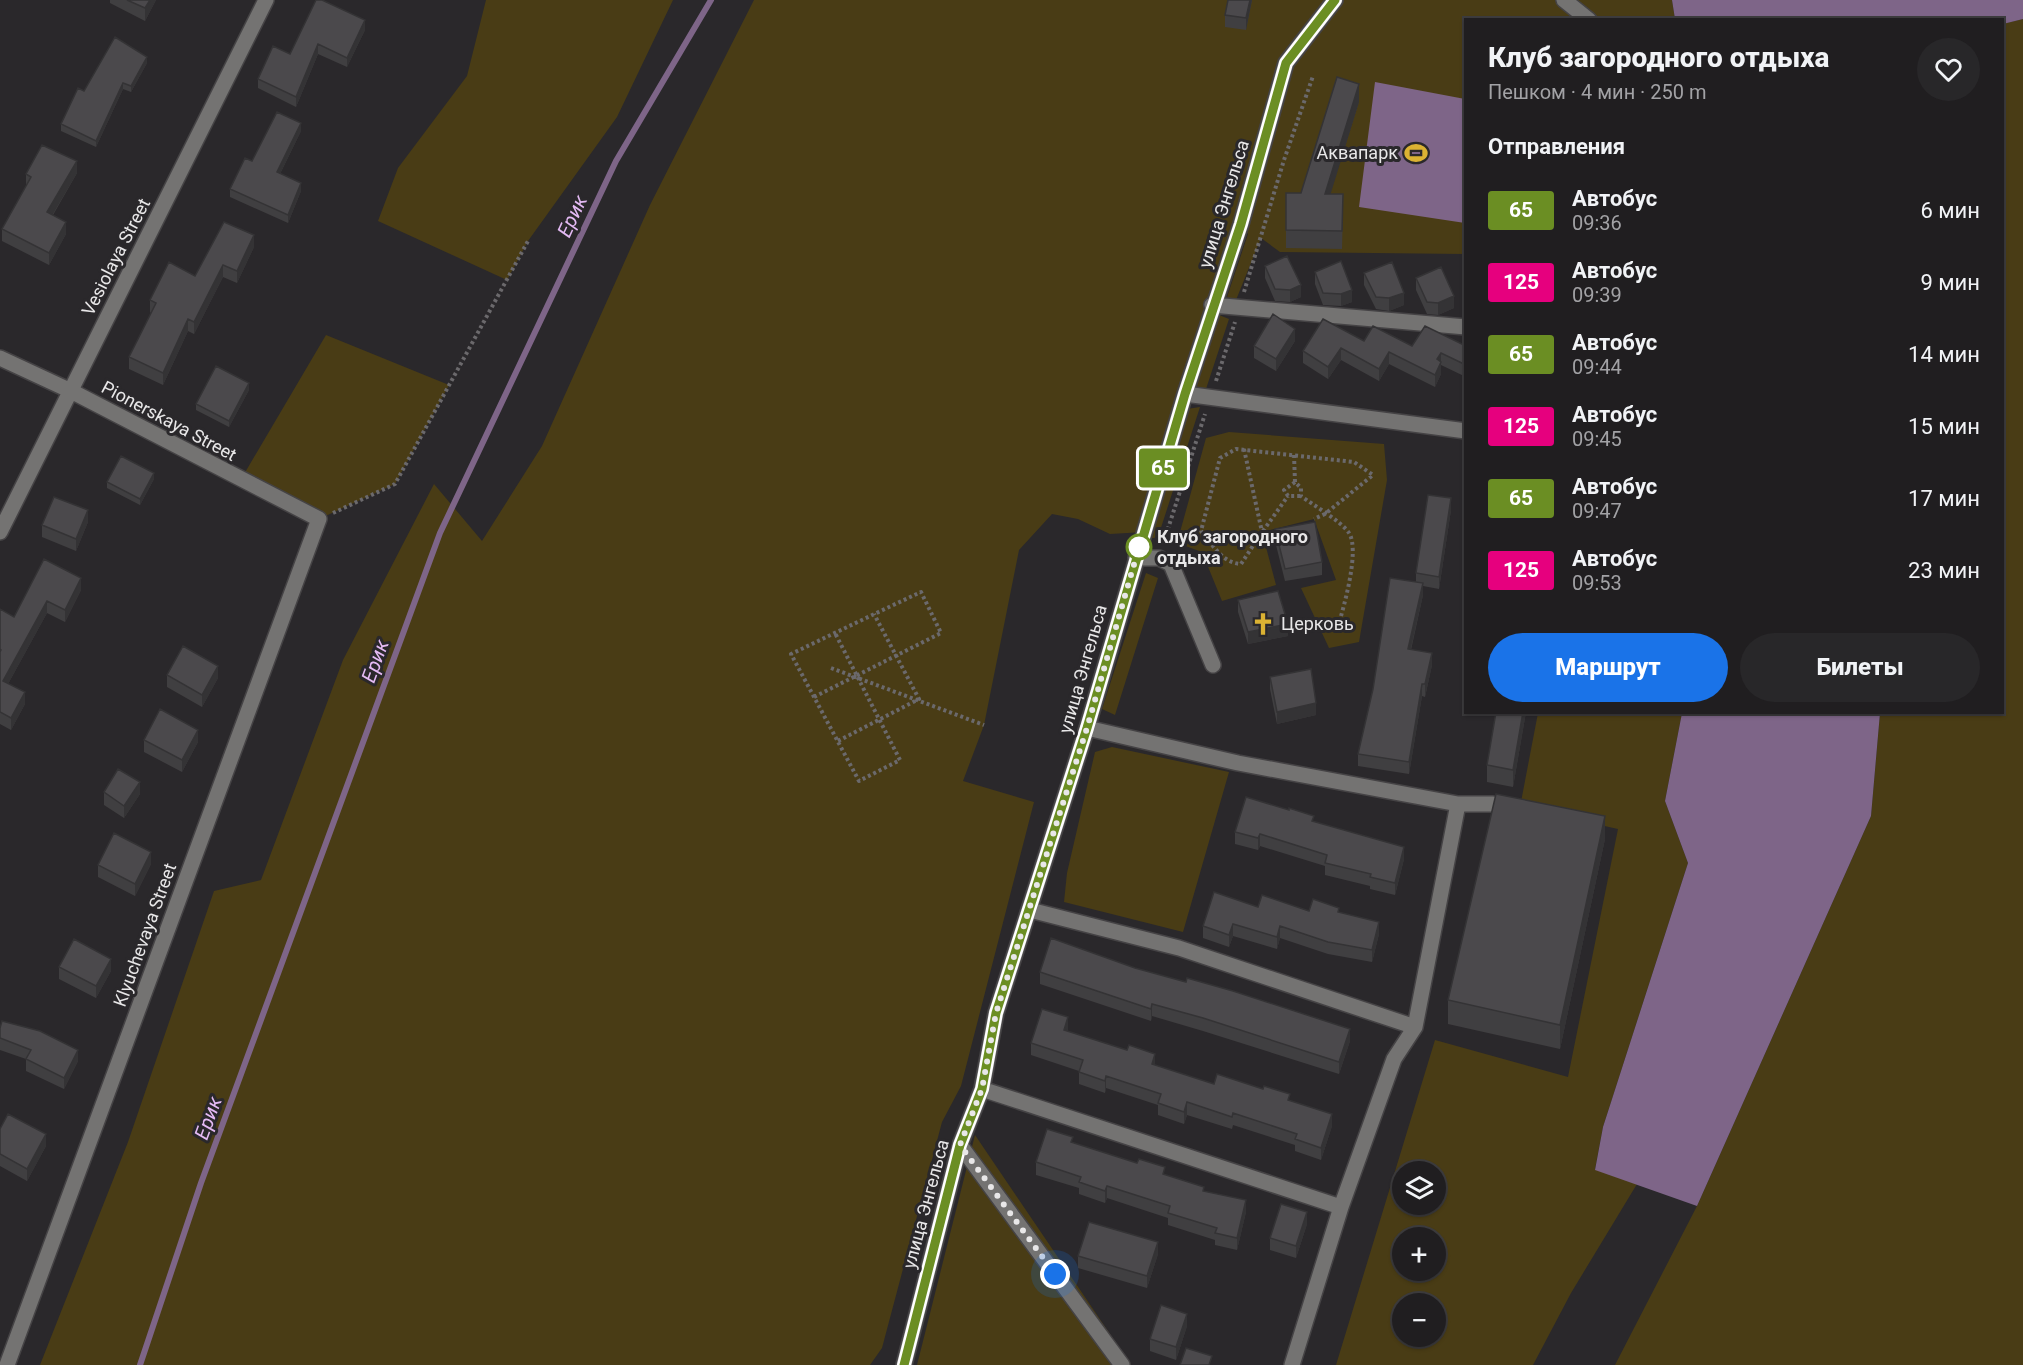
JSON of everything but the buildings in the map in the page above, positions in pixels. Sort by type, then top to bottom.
[{"type":"street","name":"Vesiolaya Street","points":[[0,532],[266,0]]},
{"type":"street","name":"улица Энгельса","points":[[904,1365],[960,1145],[982,1089],[996,1013],[1087,728],[1212,305],[1241,224],[1286,63],[1335,0]]},
{"type":"street","points":[[1564,0],[1586,18]]},
{"type":"street","points":[[1212,305],[1464,327]]},
{"type":"street","name":"Pionerskaya Street","points":[[0,358],[71,391],[319,519]]},
{"type":"street","points":[[1185,394],[1464,431]]},
{"type":"street","name":"Klyuchevaya Street","points":[[7,1365],[319,519]]},
{"type":"street","points":[[1136,558],[1159,558],[1171,564],[1213,665]]},
{"type":"street","points":[[1087,728],[1238,763],[1458,804],[1493,804]]},
{"type":"street","points":[[1292,1365],[1341,1207],[1394,1059],[1415,1027],[1458,804]]},
{"type":"street","points":[[1030,910],[1179,948],[1415,1027]]},
{"type":"street","points":[[982,1089],[1341,1207]]},
{"type":"street","points":[[960,1145],[1122,1365]]},
{"type":"path","points":[[319,519],[395,483],[528,241]]},
{"type":"path","points":[[1287,496],[1241,564],[1232,563],[1224,558],[1201,531],[1220,458],[1236,448],[1354,462],[1373,475],[1325,514],[1314,519]]},
{"type":"path","points":[[1244,450],[1262,532]]},
{"type":"path","points":[[1294,455],[1295,482],[1301,488],[1301,496]]},
{"type":"path","points":[[1287,496],[1284,490],[1295,482]]},
{"type":"path","points":[[1287,496],[1301,496],[1350,534],[1353,549],[1346,598],[1338,626],[1318,624]]},
{"type":"path","points":[[814,697],[857,676],[941,633],[921,592],[874,614],[791,654],[814,697],[859,781],[900,760],[857,676],[835,633]]},
{"type":"path","points":[[874,614],[919,699]]},
{"type":"path","points":[[831,668],[984,725]]},
{"type":"path","points":[[838,741],[919,699]]},
{"type":"shaded area","points":[[486,0],[673,0],[617,117],[528,241],[507,280],[378,221],[398,168],[467,76]]},
{"type":"shaded area","points":[[754,0],[1672,0],[1675,18],[1464,18],[1464,254],[1280,252],[1261,238],[1236,300],[1227,297],[1248,234],[1241,225],[1144,532],[1110,534],[1078,519],[1052,514],[1019,550],[984,725],[963,781],[1034,802],[961,1086],[942,1122],[882,1348],[870,1365],[40,1365],[128,1142],[214,891],[261,880],[343,660],[434,484],[482,541],[542,446],[650,205]]},
{"type":"shaded area","points":[[1672,0],[2023,0],[2023,19],[2004,24],[2004,18],[1675,18]]},
{"type":"shaded area","points":[[2023,19],[2023,1365],[1615,1365],[1697,1206],[1871,816],[1880,714],[2004,714],[2004,24]]},
{"type":"shaded area","name":"Аквапарк","points":[[1375,82],[1464,99],[1464,223],[1359,207]]},
{"type":"shaded area","points":[[1219,315],[1229,319],[1206,389],[1194,389]]},
{"type":"shaded area","points":[[326,335],[449,385],[395,484],[319,519],[240,481]]},
{"type":"shaded area","points":[[1200,407],[1158,537],[1149,539],[1187,409]]},
{"type":"shaded area","points":[[1229,432],[1384,444],[1387,480],[1359,642],[1329,648],[1301,588],[1336,580],[1314,519],[1262,532],[1276,585],[1222,601],[1202,552],[1177,543],[1206,438]]},
{"type":"shaded area","points":[[1146,573],[1158,578],[1115,715],[1102,709]]},
{"type":"shaded area","points":[[1538,714],[1682,714],[1665,801],[1688,863],[1603,1127],[1595,1169],[1637,1184],[1571,1293],[1533,1365],[1336,1365],[1392,1181],[1392,1215],[1446,1215],[1446,1161],[1398,1161],[1435,1040],[1568,1077],[1618,829],[1520,807]]},
{"type":"shaded area","points":[[1682,714],[1880,714],[1871,816],[1697,1206],[1595,1170],[1603,1127],[1688,863],[1665,801]]},
{"type":"shaded area","points":[[1112,747],[1229,772],[1183,932],[1064,902],[1067,873],[1095,752]]},
{"type":"shaded area","points":[[975,1135],[1131,1365],[917,1365]]},
{"type":"waterway","name":"Ерик","points":[[140,1365],[201,1183],[440,533],[616,161],[711,0]]},
{"type":"bus line","name":"65","points":[[904,1365],[960,1145],[982,1089],[996,1013],[1087,728],[1212,305],[1241,224],[1286,63],[1335,0]]},
{"type":"place","name":"Аквапарк","points":[[1416,153]]},
{"type":"place","name":"Клуб загородного отдыха","points":[[1139,547]]},
{"type":"place","name":"Церковь","points":[[1263,624]]},
{"type":"route","points":[[1055,1274],[960,1145],[982,1089],[996,1013],[1087,728],[1139,547]]}]
